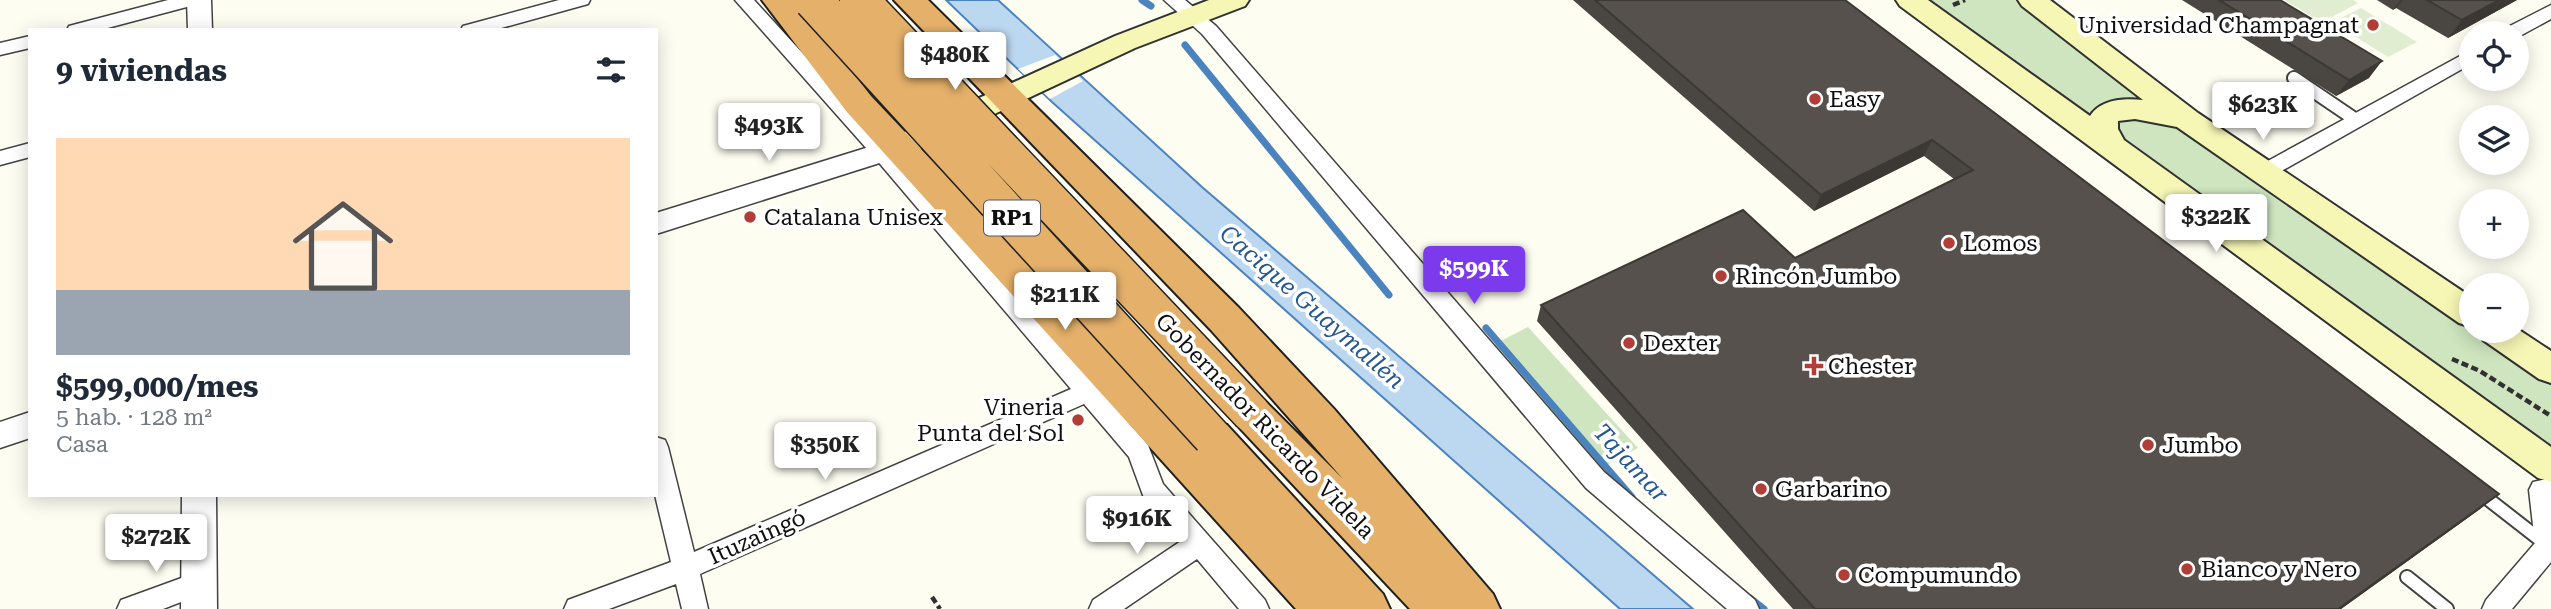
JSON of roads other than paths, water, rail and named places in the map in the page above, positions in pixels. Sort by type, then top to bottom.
[{"type":"highway","points":[[778,0],[859,104],[890,150],[1325,609]]},
{"type":"highway","name":"Gobernador Ricardo Videla","points":[[813,0],[1367,609]]},
{"type":"highway","name":"Gobernador Ricardo Videla","points":[[859,0],[1440,609]]},
{"type":"highway","points":[[910,0],[1040,81],[1235,329],[1319,421],[1476,609]]},
{"type":"main road","points":[[890,150],[1040,81],[1183,7],[1235,0]]},
{"type":"main road","points":[[1910,0],[2551,467]]},
{"type":"main road","points":[[2032,0],[2188,120],[2459,306]]},
{"type":"main road","points":[[2111,145],[2102,124],[2106,116],[2117,110],[2146,108],[2188,120]]},
{"type":"main road","points":[[2513,343],[2551,369]]},
{"type":"street","points":[[84,28],[191,0]]},
{"type":"street","points":[[199,0],[200,28]]},
{"type":"street","points":[[476,28],[550,4],[581,0]]},
{"type":"street","points":[[744,0],[890,150],[1139,452],[1153,489],[1256,609]]},
{"type":"street","points":[[550,4],[556,28]]},
{"type":"street","points":[[1183,7],[1226,49],[1595,480],[1746,609]]},
{"type":"street","points":[[2529,23],[2551,11]]},
{"type":"street","points":[[0,49],[28,42]]},
{"type":"street","points":[[2262,173],[2459,63]]},
{"type":"street","points":[[658,224],[890,150]]},
{"type":"street","points":[[0,159],[28,151]]},
{"type":"street","name":"Ituzaingó","points":[[578,609],[685,568],[1088,393]]},
{"type":"street","points":[[0,435],[28,426]]},
{"type":"street","points":[[658,455],[695,609]]},
{"type":"street","points":[[2495,609],[2549,544],[2542,490],[2551,489]]},
{"type":"street","points":[[130,609],[198,596],[199,497]]},
{"type":"street","points":[[1102,609],[1199,543]]},
{"type":"lane","points":[[2294,78],[2356,120]]},
{"type":"lane","points":[[2470,485],[2549,544]]},
{"type":"lane","points":[[2407,577],[2446,609]]},
{"type":"water","name":"Cacique Guaymallén","points":[[946,0],[998,0],[1202,187],[1693,609],[1620,609],[1052,102]]},
{"type":"waterway","name":"Tajamar","points":[[1142,0],[1151,6]]},
{"type":"waterway","name":"Tajamar","points":[[1185,45],[1389,295]]},
{"type":"waterway","name":"Tajamar","points":[[1486,328],[1632,497]]},
{"type":"waterway","name":"Tajamar","points":[[1750,598],[1764,609]]},
{"type":"place","name":"Universidad Champagnat","points":[[2373,25]]},
{"type":"place","name":"Easy","points":[[1815,99]]},
{"type":"place","name":"Catalana Unisex","points":[[750,217]]},
{"type":"place","name":"Lomos","points":[[1949,243]]},
{"type":"place","name":"Rincón Jumbo","points":[[1721,276]]},
{"type":"place","name":"Dexter","points":[[1629,343]]},
{"type":"place","name":"Chester","points":[[1814,366]]},
{"type":"place","name":"Vineria Punta del Sol","points":[[1078,420]]},
{"type":"place","name":"Jumbo","points":[[2148,445]]},
{"type":"place","name":"Garbarino","points":[[1761,489]]},
{"type":"place","name":"Bianco y Nero","points":[[2187,569]]},
{"type":"place","name":"Compumundo","points":[[1844,575]]}]
